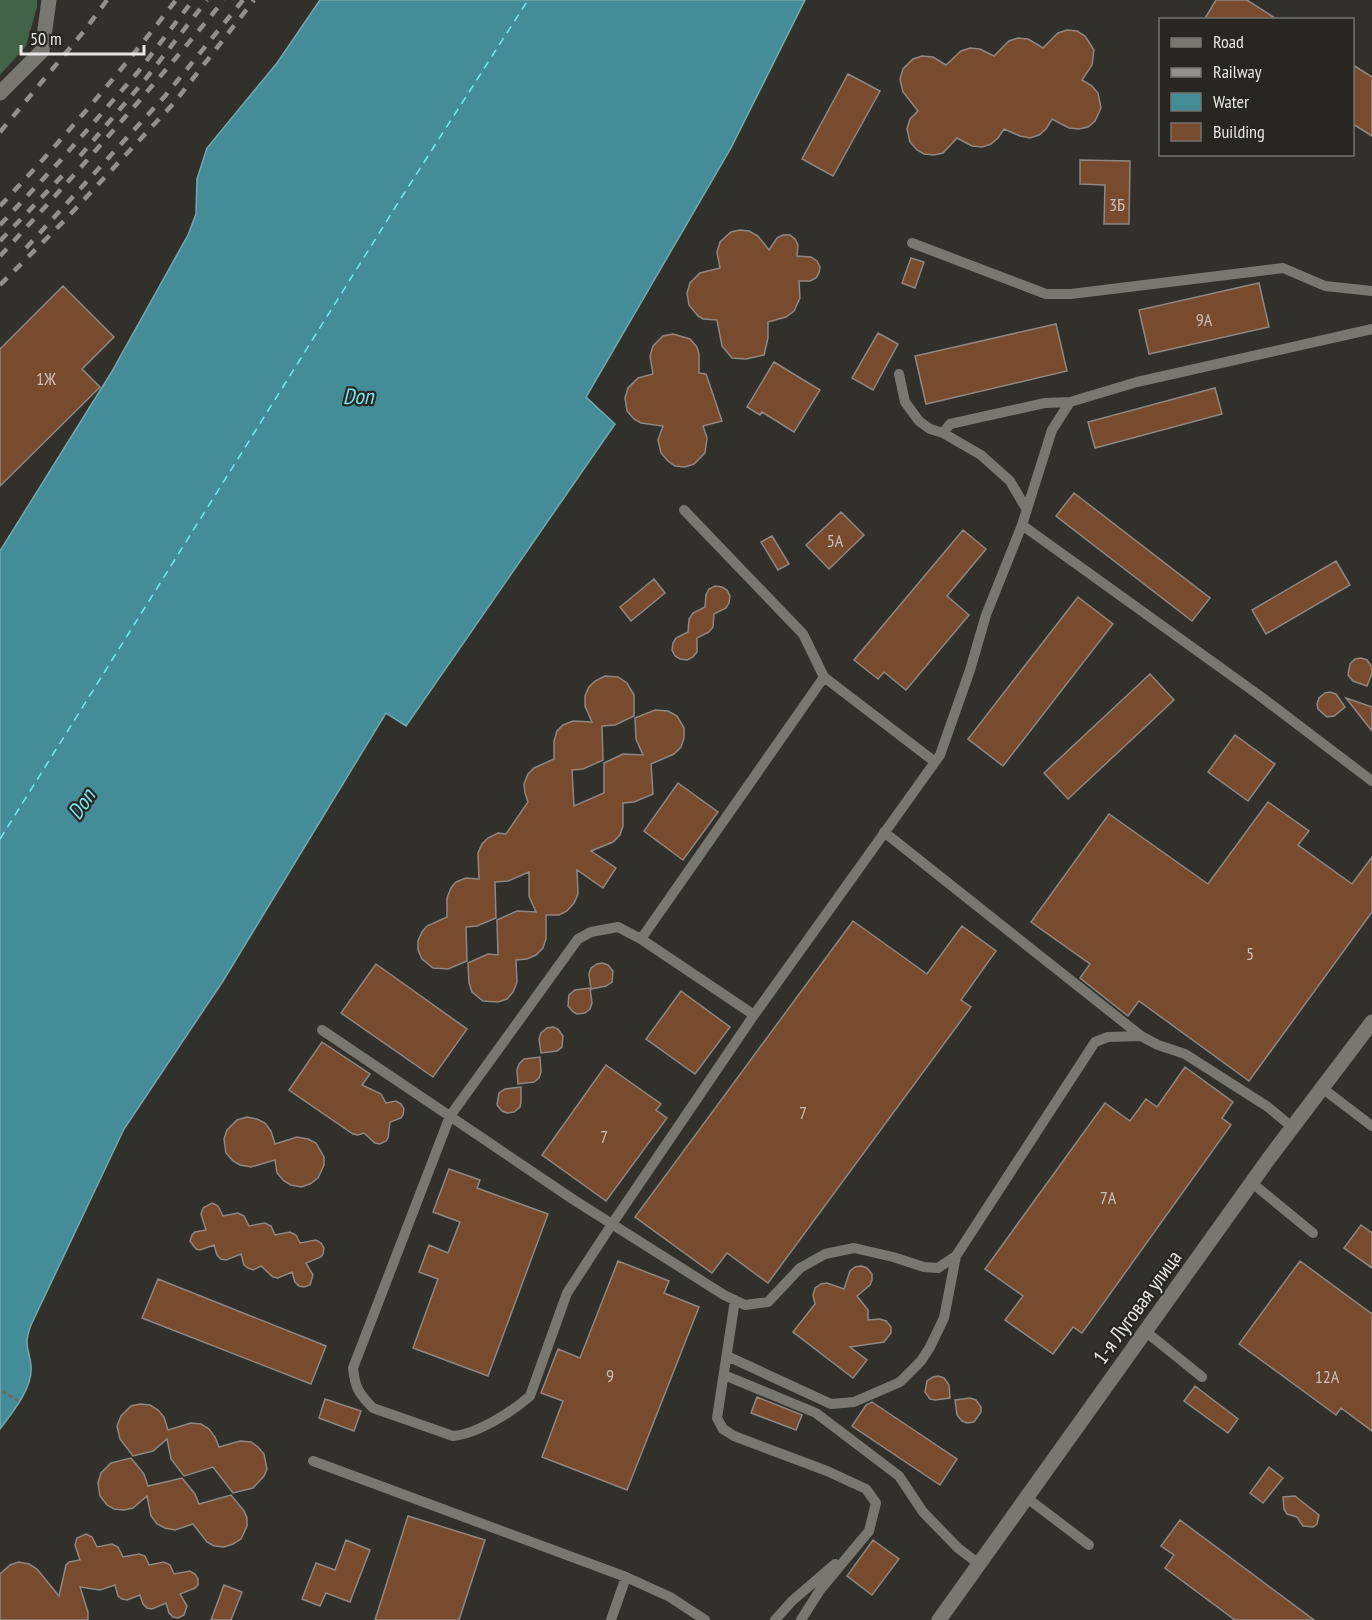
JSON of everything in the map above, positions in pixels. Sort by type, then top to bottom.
[{"type":"main road","points":[[0,93],[42,51],[49,0]]},
{"type":"main road","name":"1-я Луговая улица","points":[[939,1620],[1292,1127],[1372,1022]]},
{"type":"lane","points":[[912,243],[1046,294],[1071,294],[1283,268],[1324,285],[1372,291]]},
{"type":"lane","points":[[943,433],[950,424],[1045,403],[1070,402],[1137,382],[1372,329]]},
{"type":"lane","points":[[899,374],[905,402],[919,422],[981,455],[1010,481],[1027,510]]},
{"type":"lane","points":[[754,1016],[641,939],[618,927],[591,932],[578,939],[450,1116],[353,1368],[354,1384],[373,1408],[453,1436],[466,1435],[519,1405],[530,1396],[567,1293],[754,1016],[940,754],[970,670],[986,615],[1022,525],[1052,430],[1070,402]]},
{"type":"lane","points":[[684,510],[803,634],[824,678],[935,762]]},
{"type":"lane","points":[[1022,525],[1260,696],[1372,781]]},
{"type":"lane","points":[[641,939],[824,678]]},
{"type":"lane","points":[[884,832],[1141,1036],[1158,1045],[1185,1054],[1268,1107],[1292,1127]]},
{"type":"lane","points":[[322,1030],[612,1224],[745,1305],[768,1302],[800,1268],[825,1254],[854,1248],[924,1267],[939,1268],[956,1256],[1095,1041],[1141,1036]]},
{"type":"lane","points":[[1322,1088],[1372,1126]]},
{"type":"lane","points":[[1252,1183],[1313,1233]]},
{"type":"lane","points":[[727,1356],[831,1404],[854,1402],[900,1382],[921,1361],[944,1318],[956,1256]]},
{"type":"lane","points":[[735,1300],[717,1418],[723,1429],[734,1436],[827,1471],[866,1489],[876,1503],[869,1531],[820,1590],[801,1620]]},
{"type":"lane","points":[[1145,1331],[1202,1377]]},
{"type":"lane","points":[[724,1376],[816,1413],[899,1476],[923,1512],[958,1548],[979,1564]]},
{"type":"lane","points":[[313,1461],[626,1577],[669,1597],[705,1620]]},
{"type":"lane","points":[[1027,1498],[1089,1545]]},
{"type":"lane","points":[[775,1620],[792,1601],[860,1542]]},
{"type":"lane","points":[[611,1620],[626,1577]]},
{"type":"path","points":[[2,1391],[20,1402]]},
{"type":"green space","points":[[0,0],[37,0],[37,7],[26,46],[0,75]]},
{"type":"water","name":"Don","points":[[320,0],[805,0],[731,148],[586,397],[615,424],[406,726],[386,713],[223,981],[124,1129],[31,1325],[27,1342],[31,1366],[29,1383],[21,1400],[0,1429],[0,551],[111,373],[188,235],[196,214],[197,179],[207,148],[277,63]]},
{"type":"building","points":[[1216,0],[1247,0],[1275,18],[1205,18]]},
{"type":"building","points":[[1067,30],[1077,31],[1085,36],[1094,50],[1092,65],[1082,80],[1098,93],[1101,108],[1095,121],[1088,127],[1069,128],[1052,119],[1046,129],[1030,138],[1004,129],[991,144],[982,147],[972,146],[957,138],[943,153],[934,155],[924,154],[910,142],[907,129],[910,119],[918,111],[903,92],[900,79],[903,69],[913,59],[922,56],[933,57],[946,65],[961,51],[970,48],[980,49],[994,56],[1009,41],[1018,38],[1028,39],[1043,48],[1058,33]]},
{"type":"building","points":[[1354,66],[1372,77],[1372,136],[1354,125]]},
{"type":"building","points":[[848,74],[880,91],[833,176],[802,159]]},
{"type":"building","points":[[1080,160],[1130,161],[1129,224],[1104,224],[1105,185],[1080,184]]},
{"type":"building","points":[[749,231],[758,236],[769,250],[777,238],[790,235],[798,245],[797,256],[811,257],[820,267],[816,278],[810,281],[799,281],[800,298],[794,311],[786,317],[768,322],[768,338],[764,355],[746,359],[732,358],[722,346],[717,320],[703,319],[698,316],[689,305],[687,293],[690,283],[700,273],[720,268],[717,252],[720,242],[731,232]]},
{"type":"building","points":[[911,258],[924,262],[915,288],[902,283]]},
{"type":"building","points":[[1259,283],[1269,327],[1149,354],[1139,310]]},
{"type":"building","points":[[63,286],[114,337],[82,369],[100,387],[0,486],[0,349]]},
{"type":"building","points":[[1056,324],[1067,371],[926,404],[915,356]]},
{"type":"building","points":[[878,333],[898,344],[873,390],[852,378]]},
{"type":"building","points":[[673,334],[690,339],[697,347],[699,373],[706,374],[722,421],[703,426],[707,438],[705,453],[694,464],[685,467],[675,466],[661,453],[658,440],[663,426],[641,423],[634,419],[627,411],[625,398],[628,388],[638,378],[653,374],[650,356],[653,346],[663,336]]},
{"type":"building","points":[[774,362],[820,390],[794,432],[762,412],[760,415],[747,407]]},
{"type":"building","points":[[1215,388],[1222,414],[1095,448],[1088,422]]},
{"type":"building","points":[[1074,493],[1210,598],[1192,621],[1056,516]]},
{"type":"building","points":[[841,512],[864,535],[829,569],[806,545]]},
{"type":"building","points":[[963,530],[986,549],[947,596],[969,615],[906,690],[884,672],[878,679],[854,660]]},
{"type":"building","points":[[772,536],[789,564],[778,570],[761,542]]},
{"type":"building","points":[[1336,561],[1350,585],[1266,634],[1252,610]]},
{"type":"building","points":[[654,579],[665,593],[631,621],[620,607]]},
{"type":"building","points":[[715,586],[727,590],[730,596],[729,603],[726,608],[714,614],[713,627],[709,632],[697,638],[697,652],[693,657],[687,660],[680,659],[672,650],[673,643],[676,638],[688,632],[689,619],[693,613],[705,607],[706,595],[709,589]]},
{"type":"building","points":[[1078,597],[1113,624],[1003,766],[968,739]]},
{"type":"building","points":[[1355,659],[1367,660],[1372,667],[1367,686],[1353,681],[1348,675],[1350,664]]},
{"type":"building","points":[[1150,674],[1174,700],[1068,799],[1044,773]]},
{"type":"building","points":[[605,676],[618,677],[627,683],[634,695],[634,716],[615,725],[602,726],[603,760],[583,769],[572,770],[574,806],[604,793],[604,763],[623,754],[643,755],[636,739],[635,718],[655,710],[668,711],[677,716],[684,728],[681,747],[674,754],[651,764],[653,794],[634,802],[623,803],[623,826],[620,835],[613,842],[591,851],[616,868],[603,888],[577,870],[578,894],[574,903],[567,911],[559,915],[546,915],[546,939],[543,948],[536,955],[527,959],[516,960],[517,982],[513,992],[507,999],[498,1002],[483,1001],[472,992],[468,963],[488,954],[498,955],[497,920],[517,911],[536,912],[529,896],[529,872],[508,881],[495,882],[496,918],[477,926],[466,927],[467,961],[448,969],[433,968],[422,959],[418,950],[418,941],[427,926],[447,917],[447,898],[456,882],[466,878],[479,879],[478,853],[482,844],[498,833],[506,834],[528,802],[524,784],[528,774],[534,768],[554,759],[554,741],[557,731],[563,725],[573,721],[592,722],[585,706],[585,696],[595,681]]},
{"type":"building","points":[[1330,692],[1336,694],[1345,707],[1334,716],[1327,717],[1318,709],[1317,704],[1319,698]]},
{"type":"building","points":[[1346,698],[1372,707],[1372,731]]},
{"type":"building","points":[[1235,735],[1275,764],[1248,801],[1208,772]]},
{"type":"building","points":[[678,783],[718,812],[683,860],[644,831]]},
{"type":"building","points":[[1268,802],[1309,831],[1298,845],[1352,884],[1372,857],[1372,912],[1249,1081],[1139,1001],[1128,1016],[1080,978],[1090,964],[1031,922],[1109,814],[1208,884]]},
{"type":"building","points":[[853,921],[927,974],[962,926],[996,951],[961,1000],[971,1007],[768,1283],[727,1253],[712,1273],[635,1217]]},
{"type":"building","points":[[602,963],[608,965],[613,971],[612,982],[606,986],[591,989],[589,974],[591,968]]},
{"type":"building","points":[[376,964],[467,1029],[433,1077],[341,1013]]},
{"type":"building","points":[[590,988],[592,1003],[590,1009],[585,1013],[573,1012],[568,1006],[569,995],[575,990]]},
{"type":"building","points":[[681,991],[730,1027],[695,1074],[646,1039]]},
{"type":"building","points":[[553,1027],[558,1029],[563,1036],[562,1047],[557,1051],[541,1053],[539,1039],[541,1033]]},
{"type":"building","points":[[322,1042],[370,1074],[362,1085],[381,1094],[386,1103],[396,1101],[401,1104],[404,1109],[403,1115],[390,1122],[386,1141],[380,1144],[375,1143],[364,1133],[353,1134],[289,1090]]},
{"type":"building","points":[[540,1057],[539,1078],[534,1082],[518,1084],[519,1064],[524,1059]]},
{"type":"building","points":[[606,1065],[661,1104],[656,1110],[667,1118],[606,1201],[542,1155]]},
{"type":"building","points":[[1185,1067],[1233,1102],[1222,1118],[1231,1125],[1082,1333],[1073,1327],[1053,1354],[1005,1320],[1023,1296],[985,1269],[1105,1103],[1130,1121],[1146,1099],[1157,1107]]},
{"type":"building","points":[[521,1087],[520,1107],[514,1112],[502,1111],[497,1105],[499,1093],[505,1089]]},
{"type":"building","points":[[247,1117],[265,1123],[271,1131],[275,1144],[297,1137],[316,1143],[324,1157],[324,1165],[318,1178],[301,1187],[291,1185],[277,1173],[275,1160],[251,1167],[233,1161],[226,1153],[224,1139],[227,1130],[237,1120]]},
{"type":"building","points":[[449,1169],[480,1180],[477,1188],[548,1214],[488,1376],[413,1348],[438,1279],[419,1272],[429,1245],[448,1253],[460,1222],[433,1212]]},
{"type":"building","points":[[212,1203],[218,1206],[223,1216],[238,1213],[244,1216],[249,1226],[265,1223],[271,1226],[275,1235],[290,1232],[296,1235],[300,1243],[316,1240],[321,1243],[324,1248],[321,1257],[306,1263],[313,1275],[310,1285],[299,1286],[292,1272],[278,1278],[273,1277],[261,1266],[253,1270],[248,1268],[244,1265],[241,1254],[226,1260],[221,1259],[214,1245],[200,1250],[196,1249],[190,1241],[192,1235],[195,1232],[206,1230],[201,1214],[203,1208]]},
{"type":"building","points":[[1361,1225],[1372,1233],[1372,1268],[1344,1248]]},
{"type":"building","points":[[618,1261],[669,1281],[664,1293],[699,1307],[627,1490],[542,1457],[563,1401],[541,1393],[558,1349],[580,1358]]},
{"type":"building","points":[[1300,1261],[1372,1314],[1372,1431],[1341,1408],[1336,1415],[1239,1344]]},
{"type":"building","points":[[861,1266],[867,1268],[872,1274],[872,1280],[870,1285],[857,1296],[868,1310],[868,1320],[886,1321],[891,1327],[891,1333],[884,1342],[850,1347],[867,1360],[853,1378],[793,1332],[815,1304],[813,1295],[815,1288],[827,1283],[844,1289],[850,1271]]},
{"type":"building","points":[[158,1279],[326,1346],[311,1384],[142,1318]]},
{"type":"building","points":[[938,1376],[944,1378],[949,1385],[950,1398],[930,1399],[925,1392],[927,1381]]},
{"type":"building","points":[[1195,1386],[1238,1419],[1228,1433],[1184,1401]]},
{"type":"building","points":[[757,1397],[802,1415],[796,1430],[751,1413]]},
{"type":"building","points":[[970,1398],[976,1400],[981,1407],[981,1412],[974,1422],[967,1423],[957,1415],[955,1400]]},
{"type":"building","points":[[325,1399],[361,1411],[354,1431],[319,1418]]},
{"type":"building","points":[[872,1402],[957,1459],[940,1485],[852,1426],[866,1405]]},
{"type":"building","points":[[150,1405],[158,1410],[164,1417],[168,1430],[191,1423],[201,1424],[209,1429],[219,1447],[240,1441],[251,1442],[264,1454],[267,1469],[264,1476],[253,1488],[233,1493],[213,1467],[184,1476],[171,1459],[167,1439],[153,1451],[133,1456],[120,1439],[117,1426],[121,1416],[131,1406]]},
{"type":"building","points":[[131,1458],[144,1474],[148,1486],[182,1478],[195,1494],[199,1504],[231,1495],[247,1518],[247,1526],[241,1539],[224,1547],[214,1546],[207,1542],[193,1524],[175,1530],[165,1528],[157,1524],[151,1516],[147,1496],[133,1508],[114,1509],[107,1505],[100,1496],[98,1483],[101,1473],[111,1463]]},
{"type":"building","points":[[1269,1467],[1283,1478],[1263,1503],[1250,1493]]},
{"type":"building","points":[[1295,1496],[1319,1515],[1317,1524],[1313,1527],[1303,1526],[1297,1517],[1287,1514],[1284,1509],[1283,1497]]},
{"type":"building","points":[[408,1516],[485,1540],[459,1620],[375,1620]]},
{"type":"building","points":[[1180,1520],[1314,1620],[1235,1620],[1165,1568],[1174,1555],[1161,1546]]},
{"type":"building","points":[[86,1534],[92,1537],[97,1547],[112,1544],[118,1547],[123,1557],[139,1554],[145,1556],[149,1565],[164,1562],[170,1565],[174,1574],[190,1571],[195,1574],[198,1585],[180,1594],[187,1606],[184,1615],[178,1618],[173,1617],[166,1603],[152,1609],[147,1608],[140,1595],[127,1600],[122,1599],[118,1596],[115,1585],[100,1590],[80,1587],[88,1612],[88,1620],[0,1620],[0,1574],[10,1565],[19,1562],[29,1564],[37,1569],[59,1596],[66,1565],[69,1562],[80,1560],[75,1545],[77,1538]]},
{"type":"building","points":[[346,1540],[370,1550],[350,1602],[326,1593],[320,1606],[302,1599],[316,1563],[335,1570]]},
{"type":"building","points":[[873,1540],[899,1559],[872,1595],[847,1576]]},
{"type":"building","points":[[224,1585],[242,1592],[231,1620],[211,1620]]},
{"type":"ferry route","points":[[0,839],[403,195],[528,0]]},
{"type":"railway","points":[[0,132],[85,30],[107,0]]},
{"type":"railway","points":[[0,206],[91,105],[176,0]]},
{"type":"railway","points":[[0,225],[138,72],[193,0]]},
{"type":"railway","points":[[80,156],[144,81],[207,0]]},
{"type":"railway","points":[[0,256],[114,130],[224,0]]},
{"type":"railway","points":[[26,248],[165,96],[243,0]]},
{"type":"railway","points":[[0,285],[65,220],[174,103],[254,0]]},
{"type":"railway","points":[[0,241],[64,174]]}]
